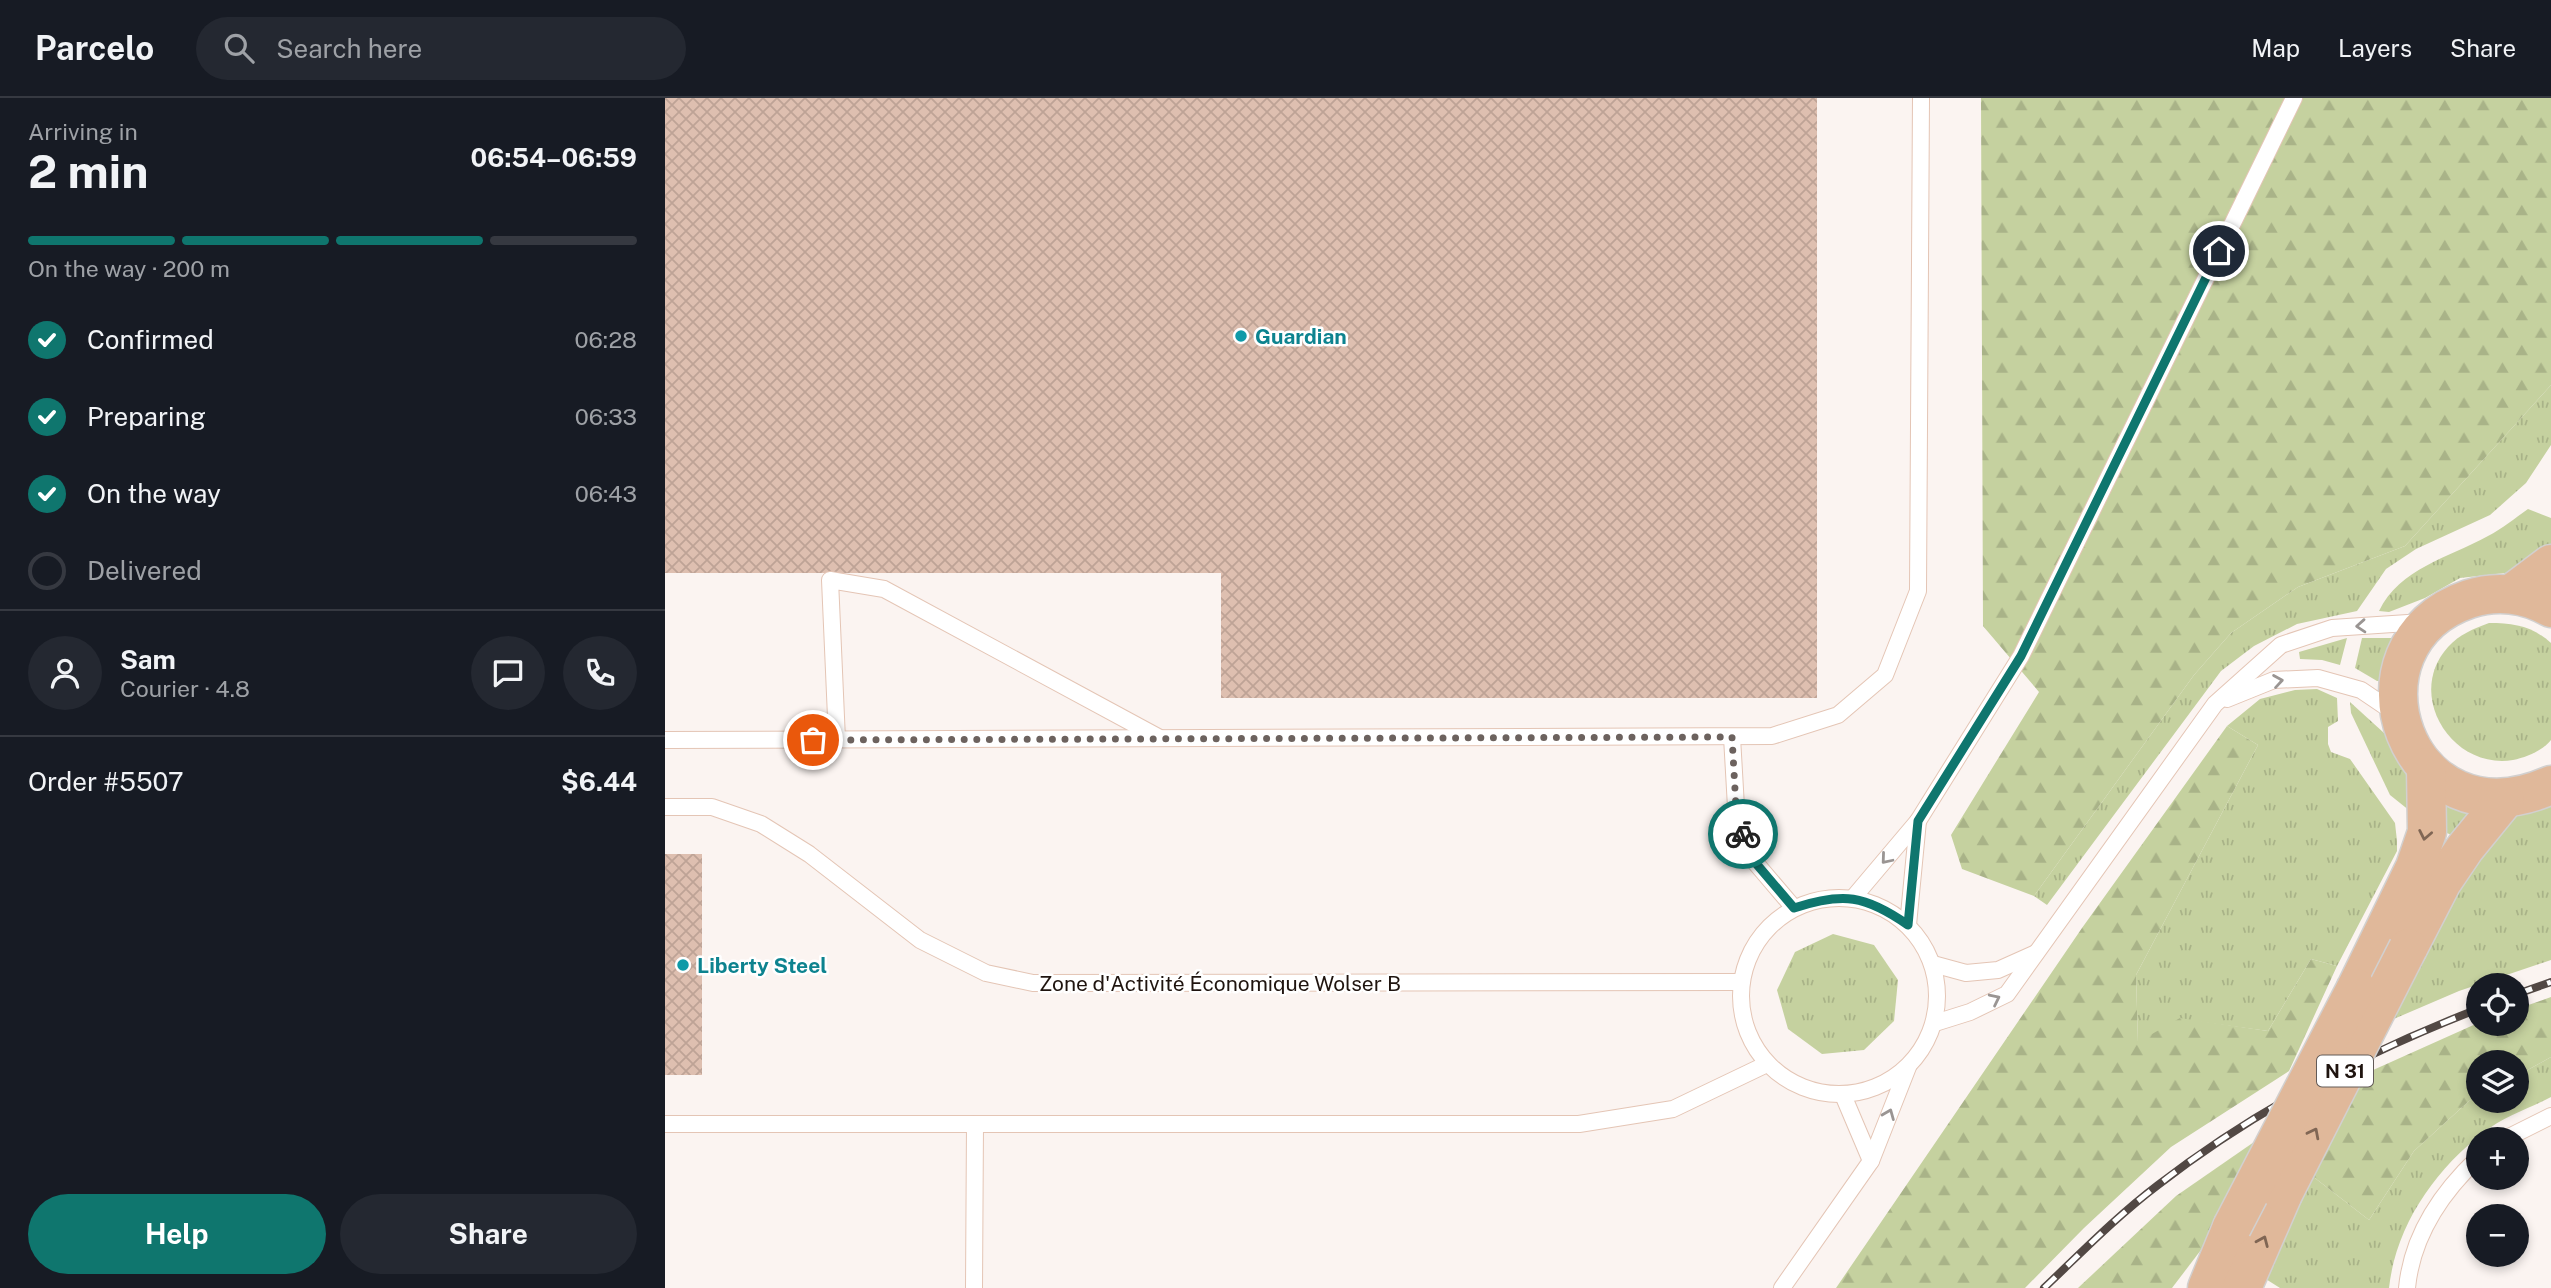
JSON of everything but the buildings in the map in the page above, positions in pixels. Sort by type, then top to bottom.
[{"type":"main road","points":[[2511,594],[2551,564]]},
{"type":"main road","points":[[2551,608],[2539,601],[2511,594],[2481,595],[2453,604],[2429,622],[2409,649],[2398,681],[2399,715],[2409,743],[2425,767],[2449,785],[2476,796],[2505,799],[2530,794],[2551,785]]},
{"type":"main road","name":"N 31","points":[[2217,1282],[2232,1227],[2356,988],[2415,867],[2427,832],[2425,767]]},
{"type":"main road","name":"N 31","points":[[2217,1282],[2283,1194],[2442,882],[2465,848],[2505,799]]},
{"type":"lane","points":[[665,740],[1732,737],[1772,736],[1837,715],[1885,674],[1918,591],[1921,98]]},
{"type":"lane","points":[[1853,898],[1918,821],[2021,656],[2294,98]]},
{"type":"lane","points":[[837,740],[830,580],[884,589],[1161,738]]},
{"type":"lane","points":[[1935,1023],[1970,1012],[2007,994],[2215,704],[2281,645],[2332,628],[2429,622]]},
{"type":"lane","points":[[2215,704],[2274,680],[2318,678],[2361,690],[2399,715]]},
{"type":"lane","points":[[1732,737],[1736,807],[1748,854],[1794,908]]},
{"type":"lane","name":"Zone d'Activité Économique Wolser B","points":[[665,807],[712,807],[761,824],[809,854],[920,940],[986,973],[1033,983],[1741,982]]},
{"type":"lane","points":[[1908,925],[1918,821]]},
{"type":"lane","points":[[1823,898],[1853,898],[1883,907],[1908,925],[1923,943],[1933,964],[1939,993],[1935,1023],[1925,1047],[1908,1067],[1878,1087],[1843,1095],[1815,1092],[1789,1081],[1767,1064],[1750,1040],[1741,1012],[1741,982],[1756,944],[1769,927],[1794,908],[1823,898]]},
{"type":"lane","points":[[1933,964],[1966,973],[1998,970],[2038,952]]},
{"type":"lane","points":[[665,1124],[1579,1124],[1673,1109],[1767,1064]]},
{"type":"lane","points":[[1782,1288],[1871,1161],[1908,1067]]},
{"type":"lane","points":[[1843,1095],[1871,1161]]},
{"type":"lane","points":[[2529,1127],[2551,1116]]},
{"type":"lane","points":[[974,1288],[975,1124]]},
{"type":"lane","points":[[2407,1288],[2409,1265],[2427,1221],[2455,1180],[2466,1169]]},
{"type":"green space","points":[[1981,98],[2551,98],[2551,385],[2405,546],[2298,587],[2231,633],[2194,675],[2034,896],[1962,869],[1951,835],[2039,692],[1983,626]]},
{"type":"green space","points":[[2551,385],[2551,445],[2526,483],[2490,515],[2416,549],[2386,569],[2357,611],[2297,624],[2254,646],[2221,671],[2047,905],[2034,896],[2194,675],[2231,633],[2298,587],[2405,546]]},
{"type":"green space","points":[[2528,509],[2551,518],[2551,546],[2514,572],[2460,578],[2425,598],[2389,612],[2379,611],[2388,596],[2412,574],[2493,533]]},
{"type":"green space","points":[[2489,623],[2522,627],[2551,643],[2551,740],[2534,753],[2513,760],[2491,760],[2471,753],[2454,741],[2441,725],[2433,706],[2431,686],[2436,666],[2448,647],[2462,635]]},
{"type":"green space","points":[[2347,638],[2340,665],[2322,660],[2300,659],[2299,652]]},
{"type":"green space","points":[[2362,638],[2395,638],[2384,681],[2377,681],[2355,668]]},
{"type":"green space","points":[[2317,689],[2337,698],[2338,721],[2328,727],[2331,752],[2350,759],[2395,823],[2397,851],[2337,966],[2311,959],[2268,1031],[2180,1019],[2138,1043],[2136,975],[2258,745],[2227,726],[2260,699],[2295,690]]},
{"type":"green space","points":[[2350,702],[2395,743],[2414,782],[2415,815],[2390,795],[2351,713]]},
{"type":"green space","points":[[2227,726],[2258,745],[2136,975],[2138,1042],[2180,1018],[2268,1031],[2311,959],[2337,966],[2289,1071],[2171,1147],[2084,1228],[2025,1288],[1836,1288],[2082,928]]},
{"type":"green space","points":[[2551,800],[2551,960],[2512,973],[2466,973],[2466,989],[2389,1021],[2459,838],[2437,829],[2442,804]]},
{"type":"green space","points":[[1833,934],[1874,945],[1898,980],[1894,1021],[1864,1050],[1822,1054],[1788,1029],[1777,990],[1795,952]]},
{"type":"green space","points":[[2551,997],[2551,1057],[2529,1069],[2529,1050],[2466,1050],[2466,1104],[2414,1151],[2369,1220],[2311,1175],[2362,1075],[2466,1028],[2466,1036],[2529,1036],[2529,1005]]},
{"type":"green space","points":[[2551,1057],[2551,1097],[2529,1107],[2529,1069]]},
{"type":"green space","points":[[2466,1104],[2466,1113],[2517,1113],[2491,1127],[2466,1127],[2466,1147],[2434,1181],[2409,1221],[2393,1265],[2389,1288],[2280,1288],[2261,1276],[2311,1175],[2369,1220],[2414,1151]]},
{"type":"green space","points":[[2254,1142],[2204,1246],[2172,1288],[2078,1288],[2176,1196]]},
{"type":"railway","points":[[2529,990],[2551,982]]},
{"type":"railway","points":[[2044,1288],[2143,1197],[2233,1132],[2352,1064],[2466,1014]]},
{"type":"way so far","points":[[813,740],[1732,737],[1736,807],[1743,834]]},
{"type":"place","name":"Guardian","points":[[1241,336]]},
{"type":"place","name":"Liberty Steel","points":[[683,965]]},
{"type":"route","points":[[1743,834],[1748,854],[1794,908],[1823,898],[1853,898],[1883,907],[1908,925],[1918,821],[2021,656],[2219,251]]}]
